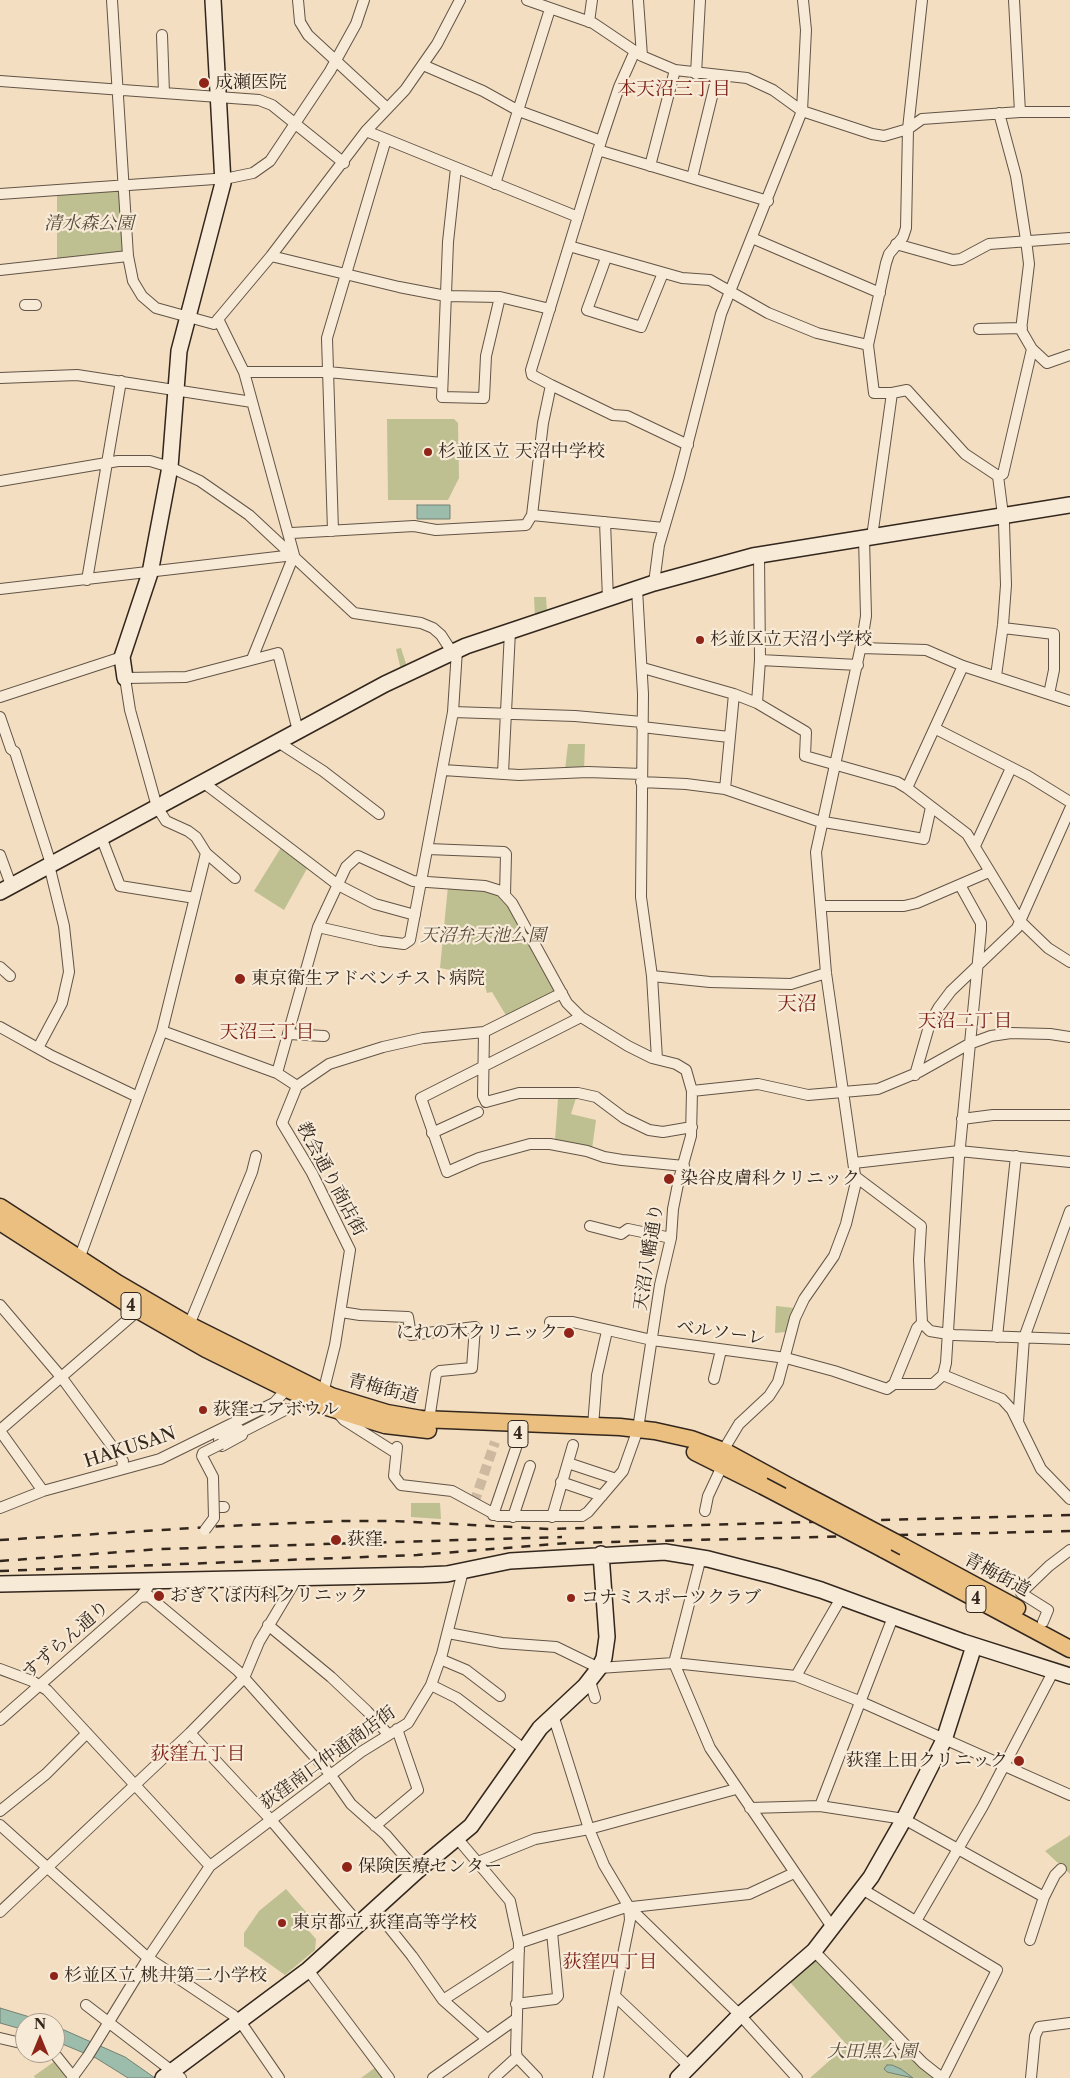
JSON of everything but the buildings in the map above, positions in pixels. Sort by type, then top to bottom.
[{"type":"main road","name":"青梅街道","points":[[0,1207],[131,1306],[206,1349],[287,1389],[400,1428],[637,1433]]},
{"type":"main road","name":"青梅街道","points":[[0,1222],[328,1403],[429,1420],[592,1426],[691,1439],[724,1458],[763,1486],[1070,1649]]},
{"type":"main road","name":"青梅街道","points":[[724,1458],[794,1489],[1070,1637]]},
{"type":"street","points":[[112,0],[128,256],[133,281],[142,296],[156,308],[187,317],[216,321]]},
{"type":"street","points":[[213,0],[223,178],[179,351],[170,467],[150,573],[122,657],[130,710],[157,807],[166,821],[188,830],[196,837],[206,853],[234,878]]},
{"type":"street","points":[[298,0],[300,22],[308,35],[387,108]]},
{"type":"street","points":[[0,194],[223,178],[247,175],[262,168],[270,161],[336,61],[356,24],[364,0]]},
{"type":"street","points":[[216,321],[271,256],[344,163],[366,131],[423,65],[460,0]]},
{"type":"street","points":[[589,22],[592,0]]},
{"type":"street","points":[[638,0],[639,54],[619,87],[531,370],[532,376],[613,415],[626,416],[688,445]]},
{"type":"street","points":[[696,74],[700,0]]},
{"type":"street","points":[[654,583],[664,528],[688,445],[721,314],[768,201],[802,111],[806,30],[803,0]]},
{"type":"street","points":[[922,0],[908,129],[906,228],[903,237],[889,254],[868,345],[874,393],[892,393],[907,390],[966,454],[998,476],[1006,585],[1003,628],[996,676]]},
{"type":"street","points":[[1014,0],[1020,112]]},
{"type":"street","points":[[533,1],[550,9],[589,22],[639,54],[675,70],[696,74],[747,78],[773,90],[802,111],[884,136],[908,129],[922,119],[1020,112],[1070,112]]},
{"type":"street","points":[[495,184],[550,9]]},
{"type":"street","points":[[162,35],[164,93]]},
{"type":"street","points":[[423,65],[483,92],[519,111],[650,166],[768,201]]},
{"type":"street","points":[[650,166],[675,70]]},
{"type":"street","points":[[692,178],[717,76]]},
{"type":"street","points":[[0,81],[218,96],[266,102],[344,163]]},
{"type":"street","points":[[999,113],[1016,176],[1029,264],[1022,328],[1023,334],[1032,348],[1047,363],[1070,355]]},
{"type":"street","points":[[366,131],[578,217]]},
{"type":"street","points":[[332,531],[327,338],[386,139]]},
{"type":"street","points":[[456,168],[449,232],[442,397],[484,398],[486,356],[500,297]]},
{"type":"street","points":[[752,238],[880,293]]},
{"type":"street","points":[[896,244],[953,260],[961,259],[989,244],[1070,238]]},
{"type":"street","points":[[569,246],[682,278],[710,280],[768,313],[817,332],[868,345]]},
{"type":"street","points":[[0,270],[128,256]]},
{"type":"street","points":[[271,256],[446,296],[500,297],[550,309]]},
{"type":"street","points":[[606,258],[587,310],[641,327],[663,273]]},
{"type":"street","points":[[216,321],[244,372],[269,470],[294,555],[252,659]]},
{"type":"street","points":[[980,329],[1022,328]]},
{"type":"street","points":[[998,476],[1003,474],[1032,348]]},
{"type":"street","points":[[244,372],[328,372],[442,383]]},
{"type":"street","points":[[0,378],[77,375],[252,402]]},
{"type":"street","points":[[87,580],[105,463],[121,381]]},
{"type":"street","points":[[289,536],[292,533],[414,526],[436,530],[503,528],[526,525],[532,515],[543,423],[551,385]]},
{"type":"street","points":[[704,1511],[708,1496],[724,1458],[727,1444],[739,1424],[773,1392],[782,1374],[795,1318],[804,1299],[834,1256],[846,1224],[856,1177],[826,973],[822,906],[816,852],[861,648],[866,616],[868,537],[892,393]]},
{"type":"street","points":[[0,481],[105,463],[150,461],[170,467],[200,481],[249,515],[354,613],[421,623],[433,628],[454,651],[453,712],[410,940],[404,944],[318,927]]},
{"type":"street","points":[[0,854],[6,889],[298,731],[454,651],[654,583],[758,555],[1070,505]]},
{"type":"street","points":[[532,515],[664,528]]},
{"type":"street","points":[[605,522],[608,599]]},
{"type":"street","points":[[0,589],[294,555]]},
{"type":"street","points":[[757,703],[760,660],[758,555]]},
{"type":"street","points":[[637,589],[643,668],[641,897],[652,976],[657,1059]]},
{"type":"street","points":[[1003,628],[1054,634],[1054,670],[1049,694]]},
{"type":"street","points":[[502,773],[507,713],[510,631]]},
{"type":"street","points":[[861,648],[926,650],[963,666],[1070,701]]},
{"type":"street","points":[[126,678],[186,677],[278,653],[298,731]]},
{"type":"street","points":[[0,697],[122,657]]},
{"type":"street","points":[[760,660],[858,665]]},
{"type":"street","points":[[907,788],[963,666]]},
{"type":"street","points":[[643,668],[734,694],[757,703],[806,732],[805,756],[897,782],[907,788],[966,834],[1020,922],[1048,948],[1070,962]]},
{"type":"street","points":[[725,789],[734,694]]},
{"type":"street","points":[[453,712],[575,716],[729,737]]},
{"type":"street","points":[[0,717],[11,749],[14,752],[50,865],[64,926],[69,972],[62,1003],[38,1048]]},
{"type":"street","points":[[936,728],[1028,776],[1070,802]]},
{"type":"street","points":[[278,742],[322,771],[379,814]]},
{"type":"street","points":[[0,754],[11,749]]},
{"type":"street","points":[[975,846],[1011,768]]},
{"type":"street","points":[[443,770],[502,773],[588,772],[725,789],[822,822],[924,838],[931,807]]},
{"type":"street","points":[[204,782],[338,885],[375,904],[415,915]]},
{"type":"street","points":[[915,1074],[930,1023],[951,991],[977,964],[1017,928],[1066,824],[1070,809]]},
{"type":"street","points":[[102,836],[102,842],[120,886],[196,898]]},
{"type":"street","points":[[428,849],[504,852],[506,854],[505,895]]},
{"type":"street","points":[[80,1267],[162,1031],[206,853]]},
{"type":"street","points":[[277,1073],[318,927],[346,867],[358,856],[421,883],[485,886],[501,891],[512,903],[568,1003],[581,1017],[628,1046],[657,1059],[676,1064],[686,1070],[692,1091],[758,1084],[808,1095],[878,1089],[915,1074],[969,1044],[991,1036],[1011,1033],[1050,1034],[1070,1037]]},
{"type":"street","points":[[822,906],[904,906],[917,903],[989,872]]},
{"type":"street","points":[[922,1323],[917,1328],[894,1384],[933,1384],[943,1375],[946,1363],[959,1151],[981,923],[960,885]]},
{"type":"street","points":[[0,967],[10,976]]},
{"type":"street","points":[[652,976],[710,982],[791,984],[826,973]]},
{"type":"street","points":[[162,1031],[277,1073],[296,1092],[329,1064],[383,1047],[423,1038],[484,1032],[562,993]]},
{"type":"street","points":[[581,1017],[421,1098],[447,1172],[487,1155],[530,1144],[550,1144],[622,1160],[684,1166]]},
{"type":"street","points":[[0,1027],[38,1048],[138,1097]]},
{"type":"street","points":[[484,1032],[482,1096],[486,1102],[519,1093],[578,1093],[596,1097],[624,1118],[648,1130],[663,1132],[692,1127]]},
{"type":"street","points":[[289,1034],[324,1036]]},
{"type":"street","name":"天沼八幡通り","points":[[493,1515],[582,1516],[623,1471],[637,1433],[660,1286],[671,1238],[673,1209],[688,1152],[692,1127],[692,1091]]},
{"type":"street","name":"教会通り商店街","points":[[296,1092],[282,1123],[312,1173],[350,1250],[332,1361],[328,1403]]},
{"type":"street","points":[[432,1133],[478,1112]]},
{"type":"street","points":[[962,1120],[993,1115],[1070,1115]]},
{"type":"street","points":[[854,1162],[959,1151],[1070,1162]]},
{"type":"street","points":[[189,1326],[249,1181],[256,1156]]},
{"type":"street","points":[[997,1337],[1016,1156]]},
{"type":"street","points":[[856,1177],[921,1226],[919,1260],[922,1323],[930,1331],[997,1337],[1070,1339]]},
{"type":"street","points":[[1018,1422],[1024,1338],[1070,1211]]},
{"type":"street","points":[[590,1226],[621,1234],[628,1229],[671,1238]]},
{"type":"street","points":[[0,1305],[62,1378],[123,1461],[122,1469]]},
{"type":"street","points":[[43,1492],[0,1430],[133,1315],[134,1310],[131,1306]]},
{"type":"street","points":[[341,1312],[360,1316],[408,1318],[411,1335],[475,1327],[472,1368],[440,1371],[436,1374],[429,1420]]},
{"type":"street","name":"ベルソーレ","points":[[550,1322],[573,1322],[652,1340],[786,1358],[834,1371],[887,1389],[894,1384]]},
{"type":"street","points":[[592,1426],[597,1374],[607,1331]]},
{"type":"street","points":[[714,1379],[721,1350]]},
{"type":"street","points":[[943,1375],[1002,1399],[1012,1410],[1041,1469],[1070,1499]]},
{"type":"street","name":"HAKUSAN","points":[[0,1508],[43,1492],[160,1459],[274,1404],[287,1389]]},
{"type":"street","points":[[328,1403],[344,1420],[397,1450],[394,1476],[401,1485],[452,1491],[493,1515],[518,1442]]},
{"type":"street","points":[[205,1530],[219,1507],[213,1477],[202,1456],[203,1453],[221,1444],[219,1440],[239,1429],[240,1432],[268,1424],[287,1409]]},
{"type":"street","points":[[552,1517],[573,1445]]},
{"type":"street","points":[[568,1463],[616,1479]]},
{"type":"street","points":[[513,1516],[530,1466]]},
{"type":"street","points":[[561,1482],[602,1496]]},
{"type":"street","points":[[1043,1622],[1048,1610],[1022,1594],[1049,1566],[1070,1550]]},
{"type":"street","points":[[0,1584],[287,1580],[424,1575],[463,1571],[510,1561],[601,1554],[665,1552],[701,1557],[774,1576],[974,1646],[1070,1676]]},
{"type":"street","points":[[86,2005],[109,2021],[172,2075],[239,2020],[308,1970],[376,1911],[417,1871],[457,1838],[484,1808],[524,1749],[553,1714],[590,1681],[599,1668],[604,1658],[607,1637],[601,1554]]},
{"type":"street","points":[[701,1557],[674,1663],[710,1748],[736,1789],[832,1927]]},
{"type":"street","name":"荻窪南口仲通商店街","points":[[73,2078],[148,1958],[210,1866],[330,1774],[393,1731],[408,1723],[430,1685],[440,1659],[463,1571]]},
{"type":"street","points":[[0,1912],[47,1866],[137,1786],[244,1678],[268,1625],[293,1585],[287,1580]]},
{"type":"street","name":"すずらん通り","points":[[0,1720],[35,1683],[140,1597],[148,1587],[148,1581]]},
{"type":"street","points":[[140,1597],[152,1598],[210,1645],[244,1678],[330,1774],[350,1804],[375,1826],[417,1871]]},
{"type":"street","points":[[796,1676],[841,1598]]},
{"type":"street","points":[[820,1806],[893,1617]]},
{"type":"street","points":[[268,1625],[393,1731],[418,1790],[375,1826]]},
{"type":"street","points":[[448,1633],[502,1643],[556,1647],[599,1668],[674,1663],[796,1676],[859,1701],[1070,1795]]},
{"type":"street","points":[[678,2078],[740,2015],[814,1951],[862,1889],[904,1819],[944,1740],[974,1646]]},
{"type":"street","points":[[440,1659],[466,1670],[500,1696]]},
{"type":"street","points":[[0,1669],[47,1690],[210,1866]]},
{"type":"street","points":[[916,1921],[1004,1767],[1053,1672]]},
{"type":"street","points":[[590,1681],[595,1698]]},
{"type":"street","points":[[430,1685],[456,1698],[524,1749]]},
{"type":"street","points":[[553,1714],[589,1829],[604,1865],[629,1907],[740,2015],[797,2078]]},
{"type":"street","points":[[0,1811],[46,1774],[87,1733]]},
{"type":"street","points":[[190,1733],[271,1820],[359,1924]]},
{"type":"street","points":[[478,1862],[521,1843],[589,1829],[736,1789]]},
{"type":"street","points":[[750,1808],[820,1806],[904,1819],[1044,1897]]},
{"type":"street","points":[[0,1825],[148,1958],[239,2020],[279,2078]]},
{"type":"street","points":[[457,1838],[510,1901],[519,1947],[516,2004],[517,2057],[538,2078]]},
{"type":"street","points":[[1030,1940],[1044,1897],[1055,1875],[1061,1869]]},
{"type":"street","points":[[443,2000],[519,1947],[552,1932],[629,1907],[749,1894],[794,1873]]},
{"type":"street","points":[[814,1951],[923,2063],[942,2078],[997,1970],[862,1889]]},
{"type":"street","points":[[598,2078],[630,1920],[629,1907]]},
{"type":"street","points":[[376,1911],[412,1956],[443,2000],[487,2039]]},
{"type":"street","points":[[516,2004],[555,1999],[558,1996],[552,1932]]},
{"type":"street","points":[[308,1970],[389,2078]]},
{"type":"street","points":[[615,1996],[688,2066]]},
{"type":"street","points":[[433,2078],[516,2019]]},
{"type":"street","points":[[1031,2078],[1035,2036],[1038,2027],[1070,2023]]},
{"type":"street","points":[[0,2038],[15,2042]]},
{"type":"street","points":[[494,2078],[517,2057]]},
{"type":"street","points":[[62,2063],[73,2078]]},
{"type":"green space","name":"清水森公園","points":[[122,191],[124,251],[57,260],[57,194]]},
{"type":"green space","points":[[387,419],[454,419],[458,423],[459,478],[448,500],[388,500]]},
{"type":"green space","points":[[534,597],[546,597],[547,612],[535,617]]},
{"type":"green space","points":[[401,648],[407,667],[401,670],[396,649]]},
{"type":"green space","points":[[568,744],[585,744],[584,770],[565,770]]},
{"type":"green space","points":[[282,846],[309,865],[284,910],[254,891]]},
{"type":"green space","name":"天沼弁天池公園","points":[[448,886],[469,886],[503,897],[557,991],[507,1017],[492,992],[487,993],[482,976],[440,968]]},
{"type":"green space","points":[[576,1098],[571,1114],[596,1120],[592,1149],[555,1140],[558,1099]]},
{"type":"green space","points":[[776,1306],[794,1308],[786,1332],[775,1333]]},
{"type":"green space","points":[[411,1503],[440,1503],[441,1519],[411,1517]]},
{"type":"green space","points":[[1070,1835],[1070,1874],[1045,1851]]},
{"type":"green space","points":[[286,1889],[308,1914],[308,1930],[316,1939],[315,1950],[285,1975],[244,1946],[244,1933],[259,1911]]},
{"type":"green space","name":"大田黒公園","points":[[813,1960],[817,1960],[935,2078],[810,2078],[847,2045],[788,1980]]},
{"type":"green space","points":[[52,2063],[57,2063],[68,2078],[35,2078],[34,2076]]},
{"type":"green space","points":[[376,2067],[383,2078],[361,2078]]},
{"type":"shaded area","points":[[417,505],[450,505],[450,519],[417,519]]},
{"type":"shaded area","points":[[0,2008],[16,2013],[15,2027],[0,2023]]},
{"type":"shaded area","points":[[65,2030],[125,2057],[155,2078],[128,2078],[96,2058],[65,2045]]},
{"type":"shaded area","points":[[887,2065],[901,2069],[913,2078],[887,2072],[884,2069]]},
{"type":"tunnel","points":[[474,1503],[495,1442]]},
{"type":"railway","points":[[0,1540],[342,1521],[393,1521],[550,1529],[1070,1515]]},
{"type":"railway","points":[[0,1571],[417,1555],[568,1543],[1070,1531]]},
{"type":"railway","points":[[0,1561],[160,1549],[562,1537]]},
{"type":"place","name":"成瀬医院","points":[[204,83]]},
{"type":"place","name":"杉並区立 天沼中学校","points":[[428,452]]},
{"type":"place","name":"杉並区立天沼小学校","points":[[700,640]]},
{"type":"place","name":"東京衛生アドベンチスト病院","points":[[240,979]]},
{"type":"place","name":"染谷皮膚科クリニック","points":[[669,1179]]},
{"type":"place","name":"にれの木クリニック","points":[[569,1333]]},
{"type":"place","name":"荻窪ユアボウル","points":[[203,1410]]},
{"type":"place","name":"荻窪","points":[[336,1540]]},
{"type":"place","name":"おぎくぼ内科クリニック","points":[[159,1596]]},
{"type":"place","name":"コナミスポーツクラブ","points":[[571,1598]]},
{"type":"place","name":"荻窪上田クリニック","points":[[1019,1761]]},
{"type":"place","name":"保険医療センター","points":[[347,1867]]},
{"type":"place","name":"東京都立 荻窪高等学校","points":[[282,1923]]},
{"type":"place","name":"杉並区立 桃井第二小学校","points":[[54,1976]]},
{"type":"district","name":"本天沼三丁目","points":[[674,90]]},
{"type":"district","name":"天沼","points":[[797,1004]]},
{"type":"district","name":"天沼二丁目","points":[[965,1022]]},
{"type":"district","name":"天沼三丁目","points":[[267,1033]]},
{"type":"district","name":"荻窪五丁目","points":[[198,1755]]},
{"type":"district","name":"荻窪四丁目","points":[[610,1963]]}]
